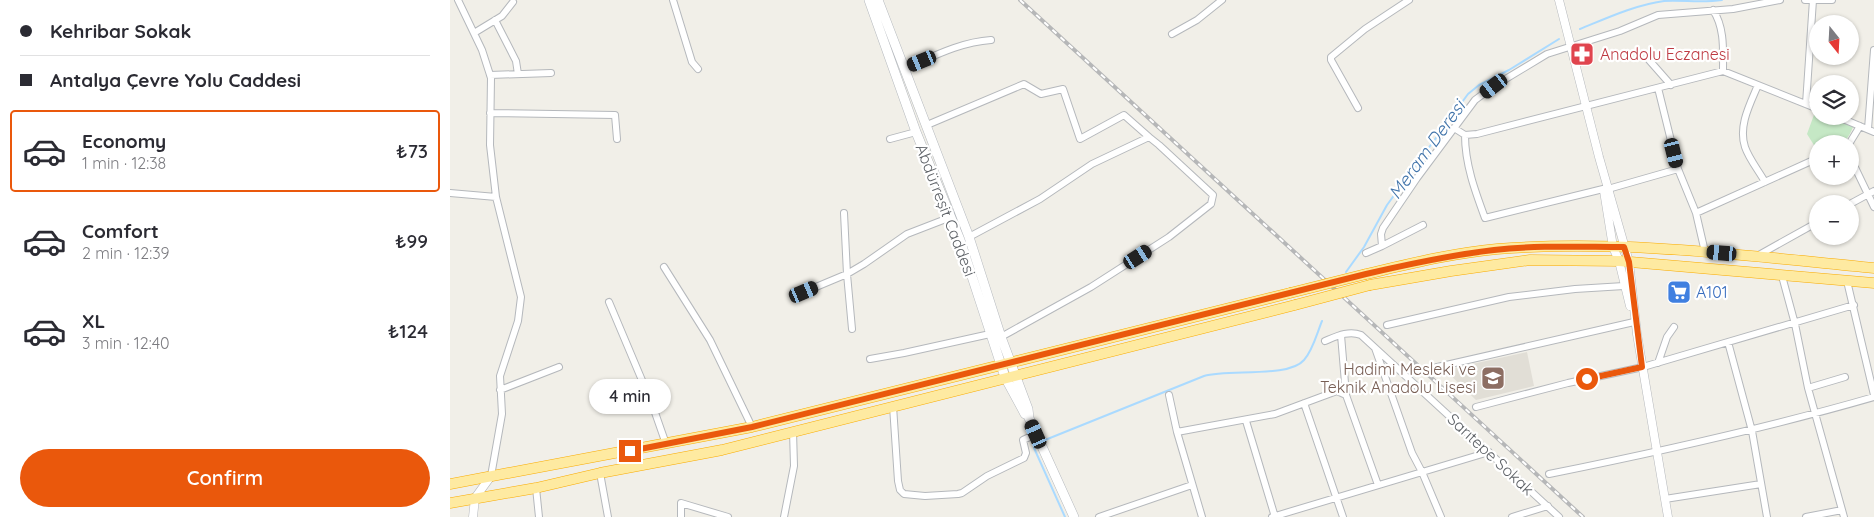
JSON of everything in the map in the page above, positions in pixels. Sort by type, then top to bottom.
[{"type":"highway","points":[[450,484],[752,427],[1366,274],[1424,261],[1495,250],[1556,246],[1657,247],[1874,268]]},
{"type":"highway","points":[[450,503],[536,488],[600,473],[722,450],[1370,285],[1451,271],[1530,260],[1624,261],[1874,283]]},
{"type":"main road","name":"Abdürreşit Caddesi","points":[[869,0],[916,132],[951,217],[990,334],[1006,365],[1023,411],[1029,418],[1074,517]]},
{"type":"main road","name":"Abdürreşit Caddesi","points":[[878,0],[970,237],[1002,337],[1006,365]]},
{"type":"street","points":[[458,0],[482,50],[490,75],[490,145],[496,197],[521,298],[518,321],[500,376],[502,414],[491,476],[475,498],[473,517]]},
{"type":"street","points":[[673,0],[692,62],[698,70]]},
{"type":"street","points":[[1172,34],[1197,20],[1222,0]]},
{"type":"street","points":[[1358,108],[1331,57],[1365,29],[1409,0]]},
{"type":"street","points":[[1558,0],[1599,157],[1618,247]]},
{"type":"street","points":[[1382,246],[1381,234],[1383,228],[1475,100],[1494,86],[1547,54],[1620,31],[1658,15],[1733,9],[1780,0]]},
{"type":"street","points":[[1805,0],[1832,0]]},
{"type":"street","points":[[1806,104],[1814,0]]},
{"type":"street","points":[[474,33],[502,16],[513,2]]},
{"type":"street","points":[[1712,10],[1718,18],[1722,39],[1723,71]]},
{"type":"street","points":[[495,20],[516,61],[518,74]]},
{"type":"street","points":[[904,69],[958,46],[991,40]]},
{"type":"street","points":[[1854,135],[1860,126],[1871,130],[1874,50]]},
{"type":"street","points":[[1649,60],[1671,85]]},
{"type":"street","points":[[1454,128],[1465,135],[1477,134],[1723,71],[1809,105]]},
{"type":"street","points":[[490,75],[551,73]]},
{"type":"street","points":[[927,125],[1024,84],[1041,94],[1063,89],[1080,139],[1124,115],[1213,195],[1211,204],[1169,237],[1106,277],[1002,337]]},
{"type":"street","points":[[1758,86],[1748,107],[1742,128],[1745,147],[1766,182]]},
{"type":"street","points":[[1658,88],[1678,169],[1696,213],[1705,252]]},
{"type":"street","points":[[490,113],[615,115],[617,139]]},
{"type":"street","points":[[890,139],[916,132]]},
{"type":"street","points":[[1465,135],[1465,150],[1470,174],[1484,218],[1605,189],[1678,169]]},
{"type":"street","points":[[970,237],[1040,199],[1092,164],[1148,137]]},
{"type":"street","points":[[1696,213],[1809,162]]},
{"type":"street","points":[[1859,172],[1871,192],[1874,207]]},
{"type":"street","points":[[1605,189],[1606,208],[1624,261],[1668,517]]},
{"type":"street","points":[[1859,199],[1871,192]]},
{"type":"street","points":[[450,193],[496,197]]},
{"type":"street","points":[[844,213],[852,329]]},
{"type":"street","points":[[804,292],[847,274],[907,234],[951,217]]},
{"type":"street","points":[[1366,253],[1423,225]]},
{"type":"street","points":[[1756,257],[1809,227]]},
{"type":"street","points":[[1624,261],[1624,286],[1637,334]]},
{"type":"street","points":[[664,267],[710,340],[752,427]]},
{"type":"street","points":[[1782,276],[1795,324],[1808,388],[1843,514],[1806,517]]},
{"type":"street","points":[[1549,474],[1657,453],[1752,431],[1874,396],[1847,281]]},
{"type":"street","points":[[1386,325],[1509,298],[1575,289],[1624,286]]},
{"type":"street","points":[[609,302],[652,404],[666,444]]},
{"type":"street","points":[[1476,407],[1568,383],[1658,363],[1854,305]]},
{"type":"street","points":[[1433,368],[1634,322]]},
{"type":"street","points":[[1658,363],[1667,337],[1674,327]]},
{"type":"street","name":"Sarıtepe Sokak","points":[[1325,341],[1354,332],[1374,346],[1559,517]]},
{"type":"street","points":[[870,359],[990,334]]},
{"type":"street","points":[[1341,335],[1346,394],[1378,485]]},
{"type":"street","points":[[1728,342],[1752,431],[1767,517]]},
{"type":"street","points":[[1374,346],[1412,453],[1441,517]]},
{"type":"street","points":[[500,390],[559,367]]},
{"type":"street","points":[[1808,388],[1845,377]]},
{"type":"street","points":[[1176,432],[1246,421],[1275,414],[1337,391],[1346,394]]},
{"type":"street","points":[[1169,395],[1176,432],[1202,517]]},
{"type":"street","points":[[1304,403],[1343,517]]},
{"type":"street","points":[[893,406],[898,481],[900,490],[904,494],[925,496],[962,493],[987,476],[1024,458],[1026,454],[1022,443],[1023,440],[1036,434]]},
{"type":"street","points":[[1246,421],[1274,517],[1489,452]]},
{"type":"street","points":[[784,517],[794,466],[793,431]]},
{"type":"street","points":[[600,473],[608,517]]},
{"type":"street","points":[[1665,499],[1761,484]]},
{"type":"street","points":[[1099,517],[1192,485]]},
{"type":"street","points":[[536,488],[539,517]]},
{"type":"street","points":[[681,517],[681,503],[728,517]]},
{"type":"street","points":[[1512,517],[1548,506]]},
{"type":"shaded area","name":"Hadimi Mesleki ve Teknik Anadolu Lisesi","points":[[1527,352],[1534,386],[1476,400],[1445,370]]},
{"type":"green space","points":[[1810,125],[1848,125],[1853,127],[1849,135],[1809,135],[1809,137],[1807,134]]},
{"type":"waterway","name":"Meram Deresi","points":[[1580,29],[1621,12],[1653,3],[1664,1],[1722,0]]},
{"type":"waterway","name":"Meram Deresi","points":[[1346,272],[1364,247],[1387,205],[1468,94],[1479,85],[1509,70],[1559,39]]},
{"type":"waterway","name":"Meram Deresi","points":[[1045,440],[1204,376],[1272,371],[1296,366],[1304,360],[1310,351],[1322,321]]},
{"type":"waterway","name":"Meram Deresi","points":[[1036,444],[1034,448],[1065,517]]},
{"type":"railway","points":[[1020,0],[1583,517]]},
{"type":"place","name":"Anadolu Eczanesi","points":[[1582,54]]},
{"type":"place","name":"A101","points":[[1679,292]]},
{"type":"place","name":"Hadimi Mesleki ve Teknik Anadolu Lisesi","points":[[1493,378]]},
{"type":"route","points":[[630,451],[752,427],[1424,261],[1495,250],[1556,246],[1624,247],[1629,262],[1642,367],[1587,379]]}]
